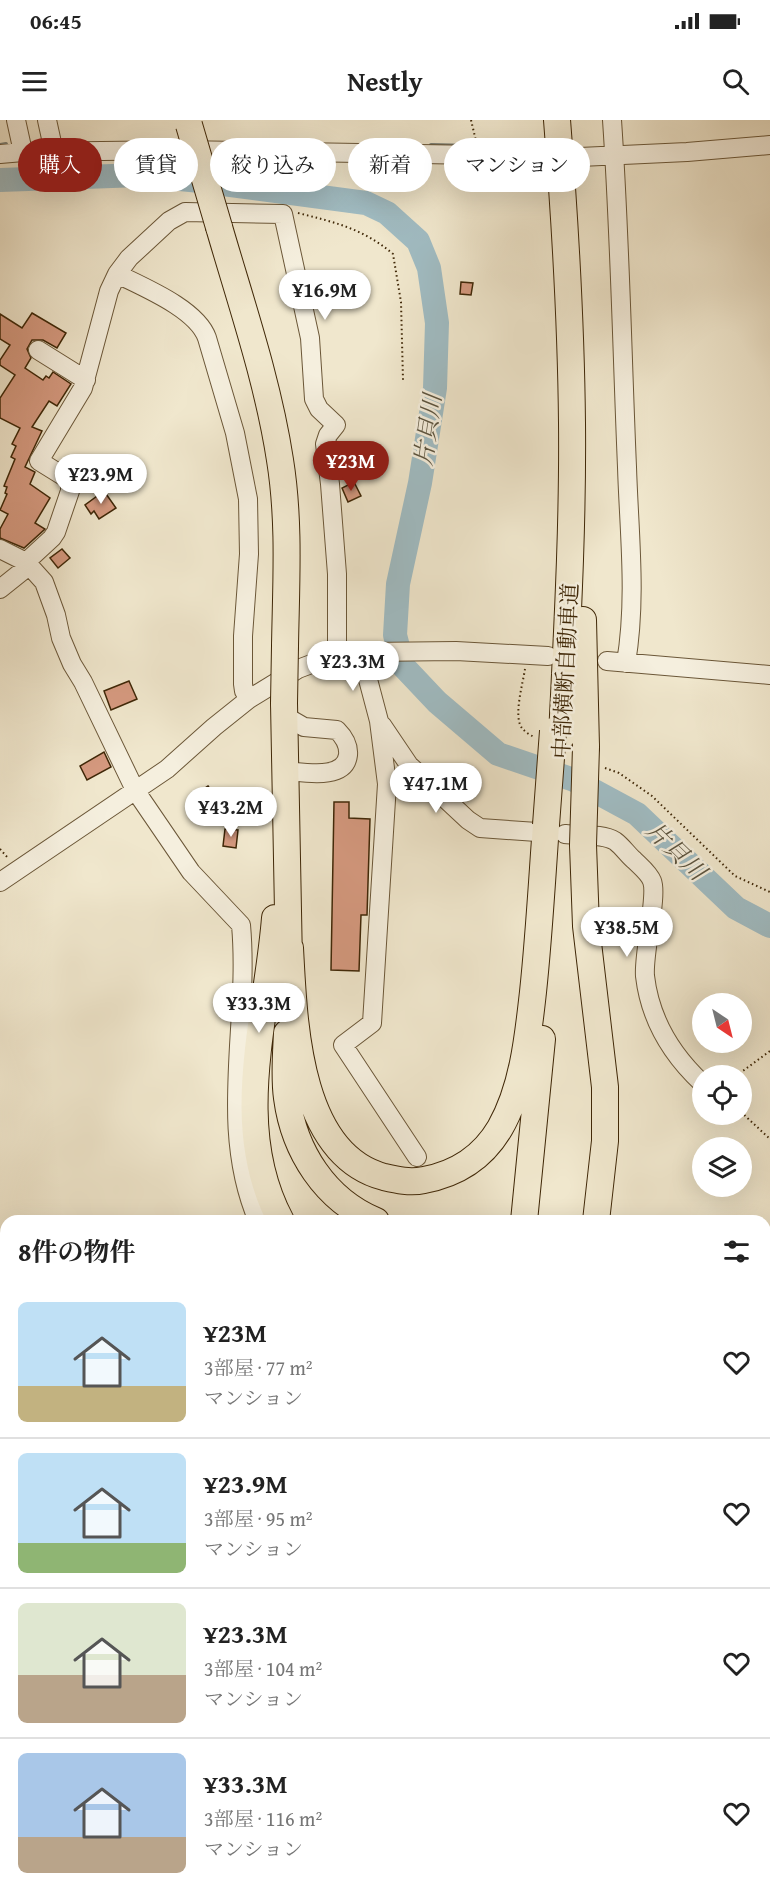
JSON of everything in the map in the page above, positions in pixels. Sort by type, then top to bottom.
[{"type":"highway","name":"中部横断自動車道","points":[[525,1215],[558,832],[550,736],[558,651],[572,425],[567,256],[557,120]]},
{"type":"highway","points":[[189,123],[265,390],[280,460],[287,524],[281,946],[273,1074],[279,1123],[286,1144],[300,1172],[326,1203],[341,1215]]},
{"type":"highway","points":[[281,946],[304,1068],[316,1109],[324,1128],[348,1159],[377,1175],[416,1182],[437,1178],[458,1170],[487,1147],[500,1129],[523,1063],[536,961],[558,832],[594,757],[572,425]]},
{"type":"highway","points":[[558,832],[586,926],[603,1060],[606,1112],[603,1169],[597,1215]]},
{"type":"highway","points":[[278,1215],[261,1171],[254,1125],[263,1004],[281,946]]},
{"type":"highway","points":[[281,946],[288,1107],[298,1141],[321,1181],[339,1199],[362,1215]]},
{"type":"street","points":[[16,120],[20,138]]},
{"type":"street","points":[[47,120],[51,138]]},
{"type":"street","points":[[612,120],[633,587],[632,629],[626,663]]},
{"type":"street","points":[[590,157],[687,153],[770,145]]},
{"type":"street","points":[[102,151],[181,150],[444,154]]},
{"type":"street","points":[[0,154],[18,152]]},
{"type":"street","points":[[0,589],[28,564],[56,532],[70,484],[68,479],[39,461],[83,388],[109,291],[117,274],[129,258],[169,221],[185,212],[283,214],[310,338],[314,399],[319,409],[336,424],[325,444],[337,574],[337,656]]},
{"type":"street","points":[[117,274],[175,306],[199,324],[207,338],[236,433],[248,499],[249,554],[243,636],[243,675],[244,691],[249,699]]},
{"type":"street","points":[[38,350],[86,380]]},
{"type":"street","points":[[0,549],[28,564],[44,582],[68,656],[135,790],[191,872],[241,925],[241,1036],[237,1125],[242,1172],[256,1215]]},
{"type":"street","points":[[0,882],[167,769],[249,699],[285,676],[337,656],[364,652],[432,650],[528,655],[558,651]]},
{"type":"street","points":[[364,652],[379,721],[387,784],[372,1023],[343,1046],[417,1157]]},
{"type":"street","points":[[607,661],[770,675]]},
{"type":"street","points":[[285,710],[304,727],[337,730],[344,737],[348,757],[338,770],[330,772],[285,771]]},
{"type":"street","points":[[379,721],[409,765],[468,820],[480,828],[558,832],[605,838],[614,841],[646,872],[652,882],[654,894],[645,957],[645,976],[658,1023],[667,1041],[692,1073]]},
{"type":"path","points":[[471,120],[475,138]]},
{"type":"path","points":[[283,214],[296,213],[345,225],[393,254],[401,302],[403,380]]},
{"type":"path","points":[[528,655],[519,703],[519,721],[522,729],[550,736]]},
{"type":"path","points":[[594,757],[652,796],[735,876],[770,892]]},
{"type":"path","points":[[751,1065],[770,1051]]},
{"type":"path","points":[[752,1122],[770,1139]]},
{"type":"building","points":[[461,282],[473,283],[471,295],[460,294]]},
{"type":"building","points":[[32,313],[66,333],[57,348],[43,340],[32,340],[27,349],[31,358],[25,368],[43,380],[46,376],[49,378],[53,372],[71,384],[57,406],[49,401],[32,427],[42,431],[25,467],[35,472],[30,484],[50,498],[35,523],[45,529],[24,548],[0,538],[0,529],[8,514],[0,510],[7,494],[5,493],[7,487],[4,486],[15,459],[11,457],[16,446],[12,444],[20,428],[0,418],[0,398],[15,375],[0,365],[0,360],[10,345],[0,339],[0,314],[22,328]]},
{"type":"building","points":[[354,482],[361,496],[348,502],[342,488]]},
{"type":"building","points":[[104,491],[116,508],[99,519],[94,511],[91,514],[85,505]]},
{"type":"building","points":[[62,549],[70,558],[58,568],[50,558]]},
{"type":"building","points":[[129,681],[137,699],[111,710],[104,691]]},
{"type":"building","points":[[104,752],[111,767],[87,780],[80,766]]},
{"type":"building","points":[[208,786],[215,796],[205,802],[199,792]]},
{"type":"building","points":[[334,802],[349,802],[349,818],[370,819],[367,915],[361,915],[359,971],[331,970]]},
{"type":"building","points":[[225,829],[238,830],[236,848],[223,846]]},
{"type":"waterway","points":[[0,145],[6,144]]},
{"type":"waterway","points":[[432,145],[444,145]]},
{"type":"waterway","name":"片貝川","points":[[0,180],[140,175],[366,203],[387,213],[418,241],[429,268],[437,323],[435,388],[420,483],[398,584],[395,635],[403,666],[437,702],[498,754],[574,780],[637,814],[736,908],[770,926]]}]
